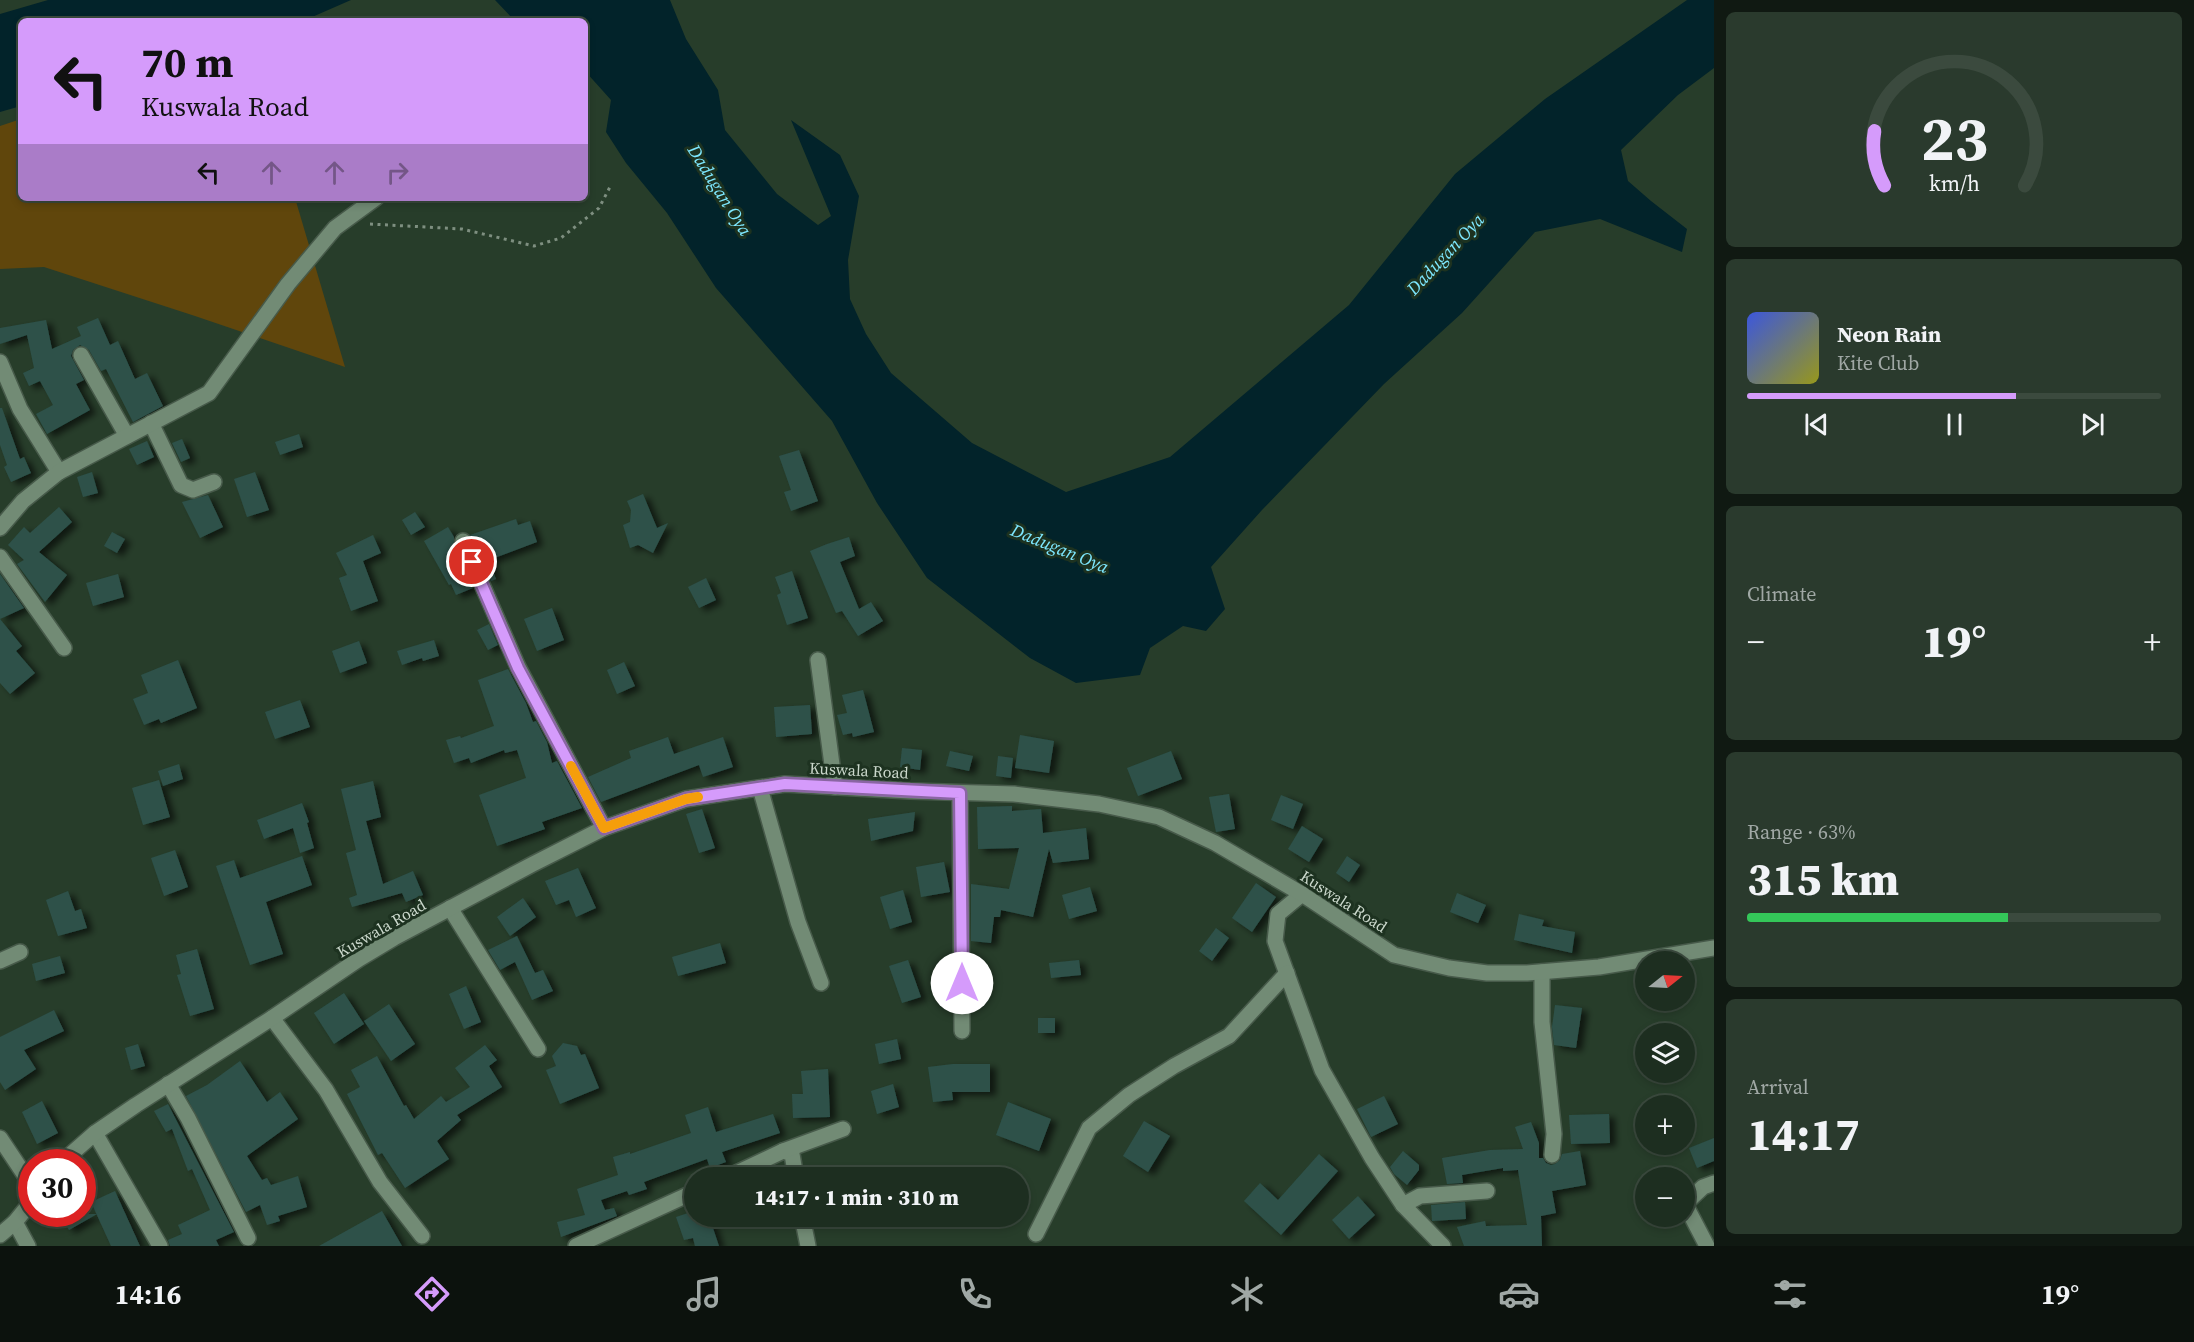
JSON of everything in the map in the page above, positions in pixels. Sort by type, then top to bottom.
[{"type":"street","points":[[0,528],[23,501],[59,472],[209,393],[288,284],[335,228],[372,201]]},
{"type":"street","points":[[81,356],[127,436]]},
{"type":"street","points":[[0,362],[20,409],[59,472]]},
{"type":"street","points":[[151,423],[181,485],[193,490],[214,482]]},
{"type":"street","points":[[463,541],[518,668],[604,828]]},
{"type":"street","points":[[0,557],[64,648]]},
{"type":"street","points":[[818,660],[836,787]]},
{"type":"street","name":"Kuswala Road","points":[[77,1149],[95,1133],[359,959],[450,908],[604,828],[686,799],[785,784],[1014,794],[1099,804],[1159,817],[1215,843],[1302,894],[1394,956],[1449,968],[1478,972],[1542,972],[1599,967],[1714,948]]},
{"type":"street","points":[[760,788],[798,922],[821,983]]},
{"type":"street","points":[[960,793],[962,1031]]},
{"type":"street","points":[[1302,894],[1278,914],[1275,941],[1322,1070],[1372,1158],[1403,1205],[1443,1246]]},
{"type":"street","points":[[450,908],[538,1048]]},
{"type":"street","points":[[0,961],[20,952]]},
{"type":"street","points":[[1542,972],[1542,1022],[1554,1134],[1552,1155]]},
{"type":"street","points":[[1036,1234],[1089,1128],[1129,1095],[1174,1066],[1229,1036],[1287,973]]},
{"type":"street","points":[[272,1018],[326,1090],[380,1182],[422,1236]]},
{"type":"street","points":[[168,1084],[188,1118],[248,1238]]},
{"type":"street","points":[[749,1167],[783,1151],[843,1129]]},
{"type":"street","points":[[95,1133],[160,1246]]},
{"type":"street","points":[[0,1138],[18,1165]]},
{"type":"street","points":[[783,1151],[792,1154],[794,1167]]},
{"type":"street","points":[[1707,1246],[1685,1204],[1703,1187],[1714,1182]]},
{"type":"street","points":[[1403,1205],[1420,1196],[1487,1191]]},
{"type":"street","points":[[576,1246],[684,1197]]},
{"type":"street","points":[[0,1235],[18,1218]]},
{"type":"street","points":[[15,1222],[28,1246]]},
{"type":"street","points":[[804,1227],[808,1246]]},
{"type":"path","points":[[335,228],[371,224],[462,230],[534,246],[561,238],[599,208],[611,185]]},
{"type":"shaded area","points":[[18,120],[18,201],[296,201],[345,367],[44,267],[0,269],[0,126]]},
{"type":"water","points":[[48,0],[351,0],[310,18],[18,18],[18,107],[0,112],[0,14]]},
{"type":"water","name":"Dadugan Oya","points":[[495,0],[670,0],[686,39],[718,90],[725,130],[777,194],[818,225],[831,216],[791,120],[840,155],[859,196],[848,260],[850,299],[866,334],[891,373],[972,443],[1066,492],[1170,457],[1349,305],[1455,174],[1545,99],[1687,0],[1714,0],[1714,68],[1678,95],[1621,150],[1628,181],[1687,229],[1682,252],[1600,219],[1535,232],[1462,313],[1384,384],[1262,510],[1211,567],[1225,609],[1206,631],[1183,626],[1150,648],[1140,675],[1076,683],[1030,658],[927,578],[877,503],[832,421],[716,288],[667,213],[626,163],[606,132],[611,100],[588,74],[588,18],[512,18]]},
{"type":"building","points":[[98,318],[110,345],[118,341],[135,379],[147,373],[163,406],[133,422],[106,369],[101,371],[89,350],[80,345],[73,350],[71,356],[84,380],[76,384],[90,410],[47,434],[36,414],[53,405],[40,381],[29,386],[23,373],[34,368],[27,335],[0,344],[0,328],[46,320],[52,349],[81,336],[77,327]]},
{"type":"building","points":[[0,408],[2,408],[20,459],[24,457],[31,473],[11,482],[4,467],[7,465],[0,445]]},
{"type":"building","points":[[299,434],[303,447],[280,455],[275,442]]},
{"type":"building","points":[[182,439],[190,458],[181,462],[172,443]]},
{"type":"building","points":[[147,441],[154,457],[137,465],[129,449]]},
{"type":"building","points":[[799,450],[818,501],[791,511],[784,492],[791,490],[779,456]]},
{"type":"building","points":[[92,472],[98,493],[83,497],[77,477]]},
{"type":"building","points":[[255,472],[269,510],[247,517],[234,479]]},
{"type":"building","points":[[643,494],[657,528],[668,523],[653,553],[638,545],[630,548],[623,525],[630,522],[631,510],[627,501]]},
{"type":"building","points":[[208,495],[223,527],[200,538],[182,502]]},
{"type":"building","points":[[59,507],[72,522],[39,552],[67,575],[45,602],[17,564],[24,560],[8,545],[24,527],[30,533]]},
{"type":"building","points":[[415,512],[425,527],[411,535],[402,520]]},
{"type":"building","points":[[516,519],[518,525],[530,521],[537,542],[489,560],[496,579],[491,581],[470,535]]},
{"type":"building","points":[[448,527],[473,588],[456,595],[424,541]]},
{"type":"building","points":[[112,532],[125,539],[117,553],[104,546]]},
{"type":"building","points":[[373,535],[381,553],[363,561],[378,601],[351,611],[339,578],[347,575],[336,553]]},
{"type":"building","points":[[849,537],[855,556],[840,562],[859,609],[871,602],[883,621],[858,636],[842,611],[836,613],[810,551]]},
{"type":"building","points":[[792,571],[808,618],[787,625],[777,595],[781,593],[775,577]]},
{"type":"building","points":[[0,574],[24,608],[0,619]]},
{"type":"building","points":[[118,574],[124,597],[93,606],[86,583]]},
{"type":"building","points":[[706,578],[716,600],[699,608],[688,587]]},
{"type":"building","points":[[552,608],[564,640],[537,651],[524,619]]},
{"type":"building","points":[[0,619],[22,646],[16,651],[35,673],[10,694],[0,683]]},
{"type":"building","points":[[489,624],[498,645],[488,650],[477,630]]},
{"type":"building","points":[[434,640],[439,656],[423,661],[422,658],[402,665],[397,651]]},
{"type":"building","points":[[359,641],[367,663],[340,673],[332,651]]},
{"type":"building","points":[[178,660],[197,708],[161,723],[159,719],[144,725],[133,699],[148,693],[141,675]]},
{"type":"building","points":[[624,662],[635,686],[617,694],[607,670]]},
{"type":"building","points":[[508,669],[533,722],[536,721],[547,742],[552,763],[557,761],[582,808],[542,822],[545,829],[497,846],[479,795],[526,778],[517,750],[505,753],[504,750],[471,763],[469,758],[454,763],[446,740],[460,736],[461,738],[494,726],[478,680]]},
{"type":"building","points":[[863,690],[874,732],[853,737],[852,733],[843,735],[837,715],[847,713],[842,695]]},
{"type":"building","points":[[300,700],[310,727],[275,739],[265,712]]},
{"type":"building","points":[[810,705],[812,734],[776,737],[774,707]]},
{"type":"building","points":[[1020,735],[1054,741],[1049,773],[1015,768]]},
{"type":"building","points":[[668,737],[674,754],[723,737],[733,767],[703,777],[699,765],[601,802],[588,777],[631,758],[629,751]]},
{"type":"building","points":[[902,748],[922,750],[920,770],[900,767]]},
{"type":"building","points":[[950,751],[973,756],[969,771],[946,766]]},
{"type":"building","points":[[1171,751],[1182,779],[1138,796],[1127,768]]},
{"type":"building","points":[[998,756],[1013,758],[1011,778],[996,776]]},
{"type":"building","points":[[179,764],[183,779],[163,786],[158,771]]},
{"type":"building","points":[[159,780],[170,817],[143,825],[132,788]]},
{"type":"building","points":[[373,781],[381,817],[366,821],[383,884],[413,871],[423,895],[406,902],[402,893],[352,907],[349,898],[357,895],[346,853],[356,850],[341,789]]},
{"type":"building","points":[[1229,794],[1235,829],[1216,832],[1209,797]]},
{"type":"building","points":[[1281,795],[1303,804],[1293,829],[1271,820]]},
{"type":"building","points":[[302,803],[309,822],[307,823],[314,848],[300,853],[293,828],[264,839],[257,820]]},
{"type":"building","points":[[1012,806],[1012,811],[1041,809],[1043,833],[1086,828],[1089,859],[1053,863],[1049,849],[1033,917],[1001,910],[1000,917],[994,917],[991,943],[971,941],[971,884],[1009,889],[1019,848],[978,849],[977,807]]},
{"type":"building","points":[[702,809],[715,848],[699,853],[686,814]]},
{"type":"building","points":[[915,812],[913,831],[871,841],[868,819]]},
{"type":"building","points":[[1302,826],[1323,839],[1309,862],[1288,849]]},
{"type":"building","points":[[175,850],[188,887],[164,896],[151,858]]},
{"type":"building","points":[[302,856],[312,885],[266,902],[283,954],[250,965],[216,866],[234,860],[240,878]]},
{"type":"building","points":[[1347,856],[1360,865],[1349,882],[1336,873]]},
{"type":"building","points":[[944,862],[950,892],[921,897],[916,867]]},
{"type":"building","points":[[578,868],[596,908],[576,917],[569,900],[556,905],[545,881]]},
{"type":"building","points":[[1256,883],[1276,897],[1252,932],[1232,918]]},
{"type":"building","points":[[1090,887],[1097,911],[1069,919],[1062,895]]},
{"type":"building","points":[[903,890],[912,922],[890,929],[880,897]]},
{"type":"building","points":[[68,891],[75,911],[81,909],[87,928],[58,936],[46,900]]},
{"type":"building","points":[[1457,893],[1486,905],[1478,923],[1450,912]]},
{"type":"building","points":[[523,898],[536,917],[510,936],[497,917]]},
{"type":"building","points":[[1519,914],[1544,920],[1542,926],[1575,932],[1572,953],[1514,940]]},
{"type":"building","points":[[1216,928],[1229,938],[1212,961],[1199,951]]},
{"type":"building","points":[[517,936],[535,973],[543,970],[553,991],[532,1000],[515,962],[500,970],[488,950]]},
{"type":"building","points":[[720,943],[726,963],[678,976],[672,957]]},
{"type":"building","points":[[197,949],[214,1009],[190,1016],[177,975],[181,974],[176,955]]},
{"type":"building","points":[[60,956],[65,973],[36,981],[32,964]]},
{"type":"building","points":[[908,960],[921,997],[902,1003],[889,966]]},
{"type":"building","points":[[1079,960],[1081,975],[1051,978],[1049,963]]},
{"type":"building","points":[[466,986],[481,1022],[464,1029],[449,994]]},
{"type":"building","points":[[344,993],[364,1024],[334,1044],[314,1013]]},
{"type":"building","points":[[389,1004],[415,1044],[391,1061],[364,1021]]},
{"type":"building","points":[[1555,1005],[1582,1008],[1576,1048],[1554,1045],[1552,1027]]},
{"type":"building","points":[[54,1010],[64,1031],[24,1050],[36,1069],[5,1090],[0,1082],[0,1037]]},
{"type":"building","points":[[1038,1018],[1055,1018],[1055,1033],[1038,1033]]},
{"type":"building","points":[[897,1039],[901,1059],[879,1064],[875,1044]]},
{"type":"building","points":[[563,1043],[577,1046],[581,1055],[585,1054],[599,1088],[560,1104],[546,1070],[556,1066],[552,1056]]},
{"type":"building","points":[[138,1044],[145,1066],[131,1070],[125,1048]]},
{"type":"building","points":[[485,1045],[497,1060],[489,1066],[502,1087],[457,1115],[461,1120],[437,1141],[449,1159],[405,1188],[382,1153],[378,1155],[347,1094],[360,1087],[351,1070],[377,1056],[404,1106],[406,1105],[414,1119],[441,1096],[446,1102],[470,1087],[455,1068]]},
{"type":"building","points":[[240,1061],[267,1102],[280,1092],[298,1119],[247,1156],[262,1180],[267,1178],[271,1185],[298,1176],[307,1207],[278,1216],[280,1221],[267,1225],[260,1205],[246,1212],[186,1096],[207,1085]]},
{"type":"building","points":[[990,1064],[990,1092],[952,1092],[953,1100],[933,1102],[928,1067]]},
{"type":"building","points":[[828,1069],[830,1117],[793,1118],[792,1094],[803,1094],[801,1071]]},
{"type":"building","points":[[893,1084],[899,1107],[877,1114],[871,1091]]},
{"type":"building","points":[[1384,1096],[1398,1124],[1371,1137],[1357,1109]]},
{"type":"building","points":[[42,1101],[58,1133],[37,1144],[22,1112]]},
{"type":"building","points":[[1008,1102],[1051,1119],[1039,1151],[996,1135]]},
{"type":"building","points":[[168,1104],[234,1232],[216,1240],[219,1246],[170,1246],[168,1240],[182,1234],[178,1225],[210,1210],[192,1169],[188,1171],[172,1129],[166,1132],[154,1111]]},
{"type":"building","points":[[708,1107],[716,1132],[773,1114],[780,1133],[722,1152],[726,1162],[713,1167],[710,1167],[707,1159],[644,1182],[647,1189],[629,1195],[627,1191],[601,1200],[605,1210],[614,1208],[617,1216],[561,1237],[557,1222],[585,1215],[577,1189],[618,1175],[613,1157],[630,1152],[630,1154],[691,1133],[685,1115]]},
{"type":"building","points":[[1609,1114],[1610,1143],[1571,1144],[1569,1115]]},
{"type":"building","points":[[1144,1121],[1170,1136],[1148,1172],[1123,1156]]},
{"type":"building","points":[[1531,1122],[1539,1143],[1539,1158],[1543,1158],[1546,1163],[1555,1164],[1560,1160],[1562,1154],[1580,1151],[1586,1185],[1552,1191],[1556,1213],[1541,1216],[1542,1246],[1464,1246],[1457,1227],[1485,1221],[1486,1226],[1527,1225],[1518,1170],[1503,1171],[1503,1168],[1462,1175],[1463,1183],[1447,1184],[1442,1158],[1490,1150],[1523,1149],[1515,1127]]},
{"type":"building","points":[[1714,1138],[1714,1161],[1697,1168],[1692,1155],[1695,1155],[1695,1146]]},
{"type":"building","points":[[1403,1151],[1419,1165],[1419,1170],[1407,1185],[1394,1174],[1390,1167]]},
{"type":"building","points":[[1319,1154],[1338,1171],[1281,1235],[1244,1201],[1260,1183],[1278,1200]]},
{"type":"building","points":[[115,1191],[140,1246],[111,1246],[96,1213],[96,1200]]},
{"type":"building","points":[[1358,1196],[1375,1215],[1349,1239],[1332,1220]]},
{"type":"building","points":[[1465,1202],[1466,1219],[1432,1221],[1431,1205]]},
{"type":"building","points":[[382,1211],[402,1246],[319,1246]]},
{"type":"building","points":[[684,1214],[684,1227],[713,1227],[719,1246],[695,1246],[693,1238],[684,1240],[676,1217]]},
{"type":"slow traffic","points":[[571,766],[604,828],[686,799],[698,797]]},
{"type":"route","points":[[472,562],[518,668],[604,828],[686,799],[785,784],[960,793],[962,983]]}]
